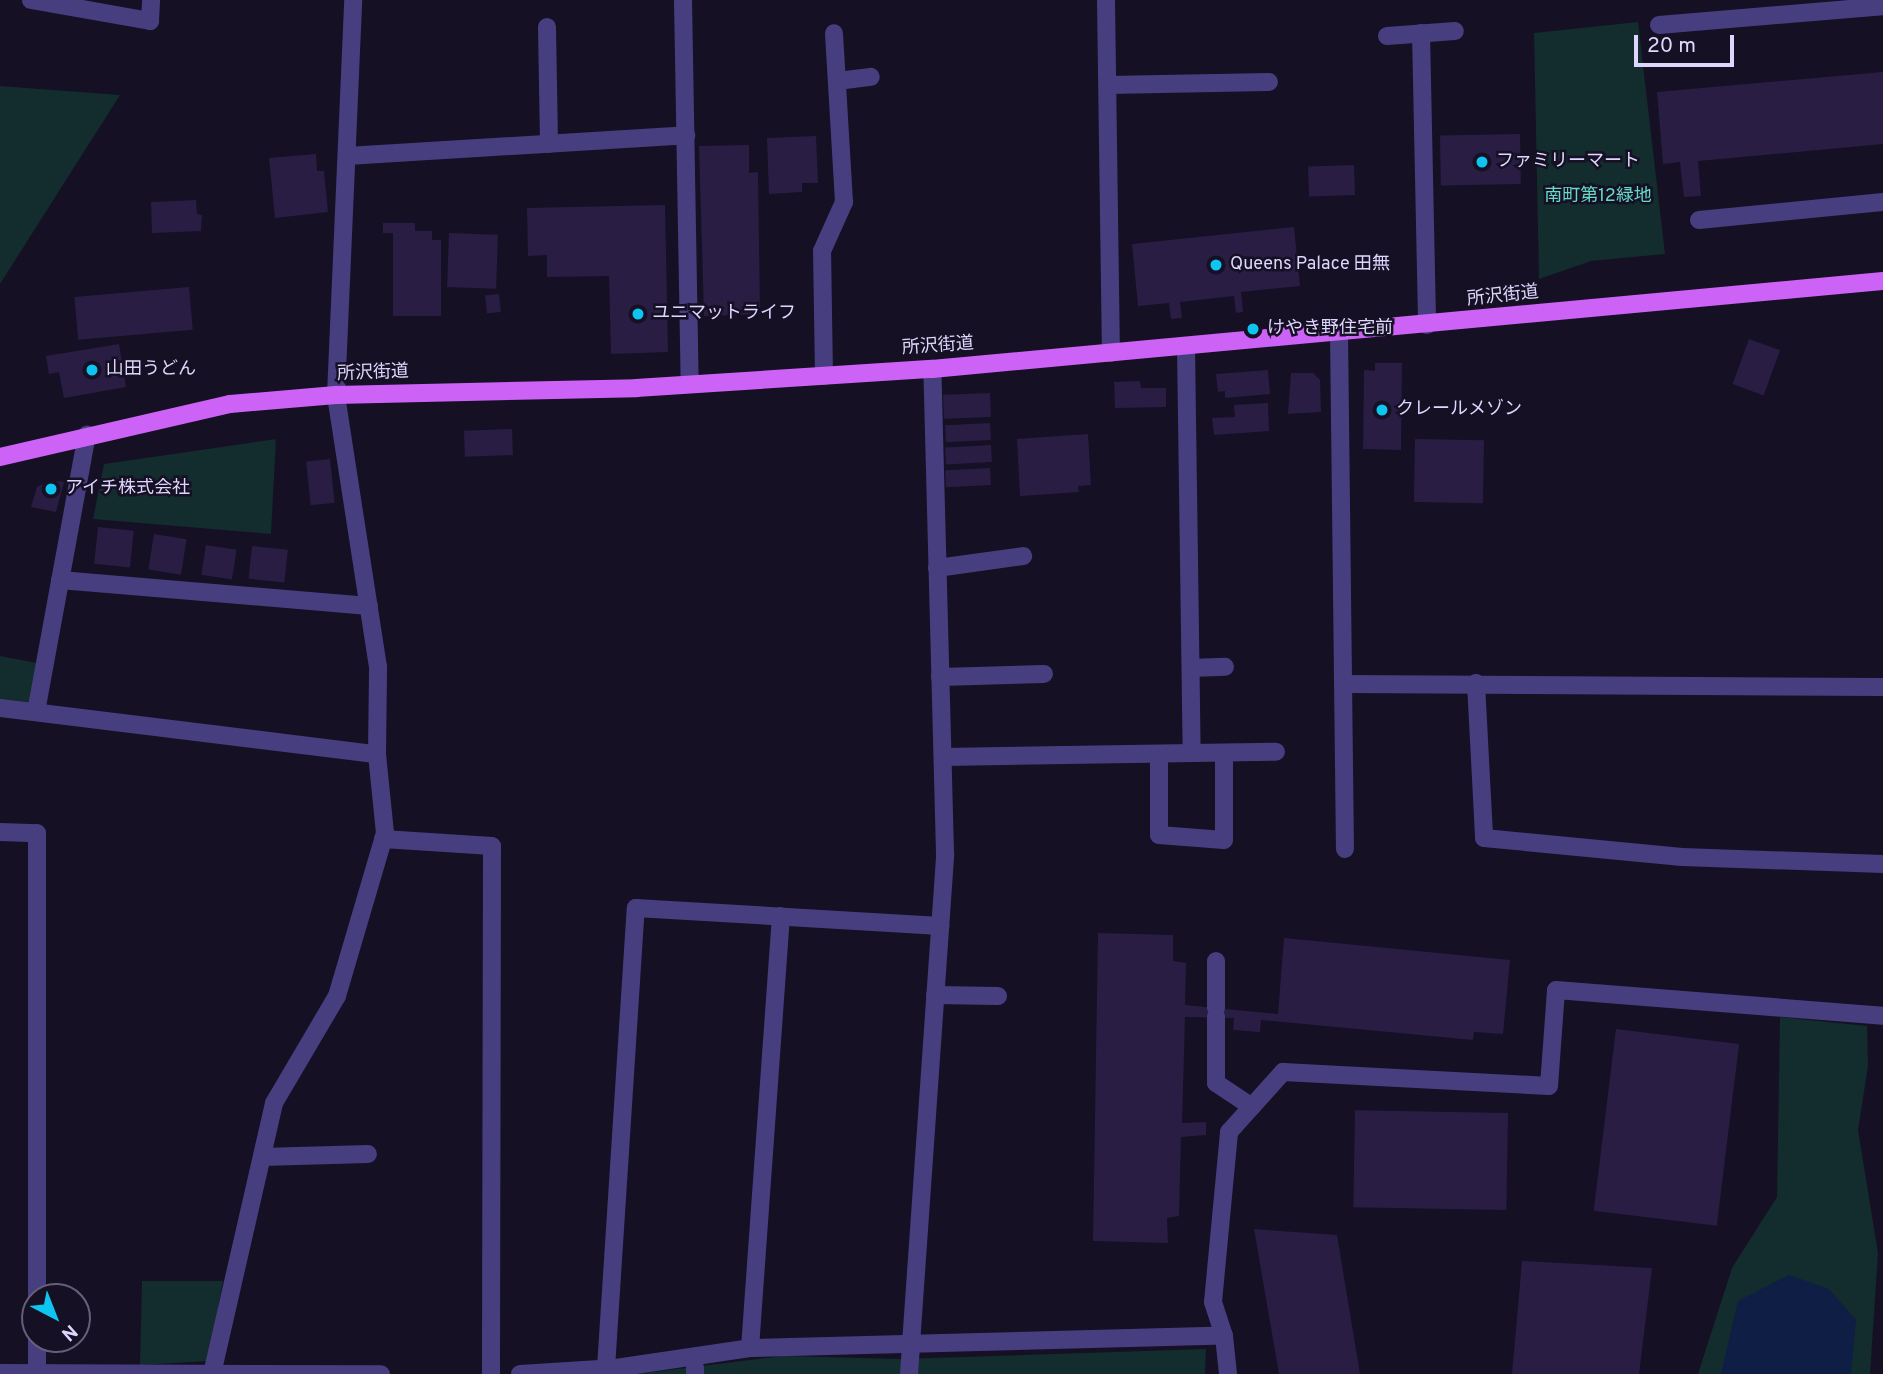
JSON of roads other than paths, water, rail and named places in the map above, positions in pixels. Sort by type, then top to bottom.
[{"type":"main road","name":"所沢街道","points":[[0,457],[230,404],[336,395],[691,384],[932,369],[1883,281]]},
{"type":"street","points":[[31,0],[150,21],[151,0]]},
{"type":"street","points":[[213,1372],[274,1103],[337,996],[383,839],[377,754],[378,667],[336,395],[354,0]]},
{"type":"street","points":[[683,0],[691,384]]},
{"type":"street","points":[[1107,0],[1111,353]]},
{"type":"street","points":[[1659,25],[1855,4],[1883,6]]},
{"type":"street","points":[[547,27],[549,144]]},
{"type":"street","points":[[1387,36],[1455,31]]},
{"type":"street","points":[[824,376],[822,251],[844,202],[834,33]]},
{"type":"street","points":[[1421,33],[1427,325]]},
{"type":"street","points":[[837,81],[871,77]]},
{"type":"street","points":[[1108,85],[1269,82]]},
{"type":"street","points":[[347,156],[686,135]]},
{"type":"street","points":[[1699,220],[1883,202]]},
{"type":"street","points":[[1339,332],[1345,849]]},
{"type":"street","points":[[1185,346],[1192,753]]},
{"type":"street","points":[[909,1374],[945,853],[932,369]]},
{"type":"street","points":[[36,712],[87,435]]},
{"type":"street","points":[[937,568],[1023,556]]},
{"type":"street","points":[[60,580],[369,606]]},
{"type":"street","points":[[1191,668],[1225,667]]},
{"type":"street","points":[[940,677],[1044,674]]},
{"type":"street","points":[[1476,683],[1484,838],[1682,857],[1883,864]]},
{"type":"street","points":[[1343,684],[1883,687]]},
{"type":"street","points":[[0,708],[377,754]]},
{"type":"street","points":[[943,757],[1276,752]]},
{"type":"street","points":[[1159,754],[1159,835],[1224,840],[1224,753]]},
{"type":"street","points":[[0,832],[37,833],[37,1283]]},
{"type":"street","points":[[383,839],[492,846],[491,1374]]},
{"type":"street","points":[[606,1368],[636,908],[940,926]]},
{"type":"street","points":[[750,1348],[781,916]]},
{"type":"street","points":[[1216,961],[1216,1083],[1252,1107]]},
{"type":"street","points":[[1228,1374],[1224,1336],[1213,1302],[1229,1132],[1283,1072],[1549,1086],[1556,989],[1883,1016]]},
{"type":"street","points":[[935,995],[998,996]]},
{"type":"street","points":[[261,1157],[368,1154]]},
{"type":"street","points":[[520,1374],[606,1368],[750,1348],[1224,1336]]},
{"type":"street","points":[[37,1353],[37,1373]]},
{"type":"street","points":[[0,1373],[382,1374]]},
{"type":"water","points":[[1789,1275],[1829,1289],[1856,1320],[1851,1374],[1721,1374],[1738,1301]]},
{"type":"place","name":"ファミリーマート","points":[[1482,162]]},
{"type":"place","name":"Queens Palace 田無","points":[[1216,265]]},
{"type":"place","name":"ユニマットライフ","points":[[638,314]]},
{"type":"place","name":"けやき野住宅前","points":[[1253,329]]},
{"type":"place","name":"山田うどん","points":[[92,370]]},
{"type":"place","name":"クレールメゾン","points":[[1382,410]]},
{"type":"place","name":"アイチ株式会社","points":[[51,489]]},
{"type":"park label","name":"南町第12緑地","points":[[1598,197]]}]
